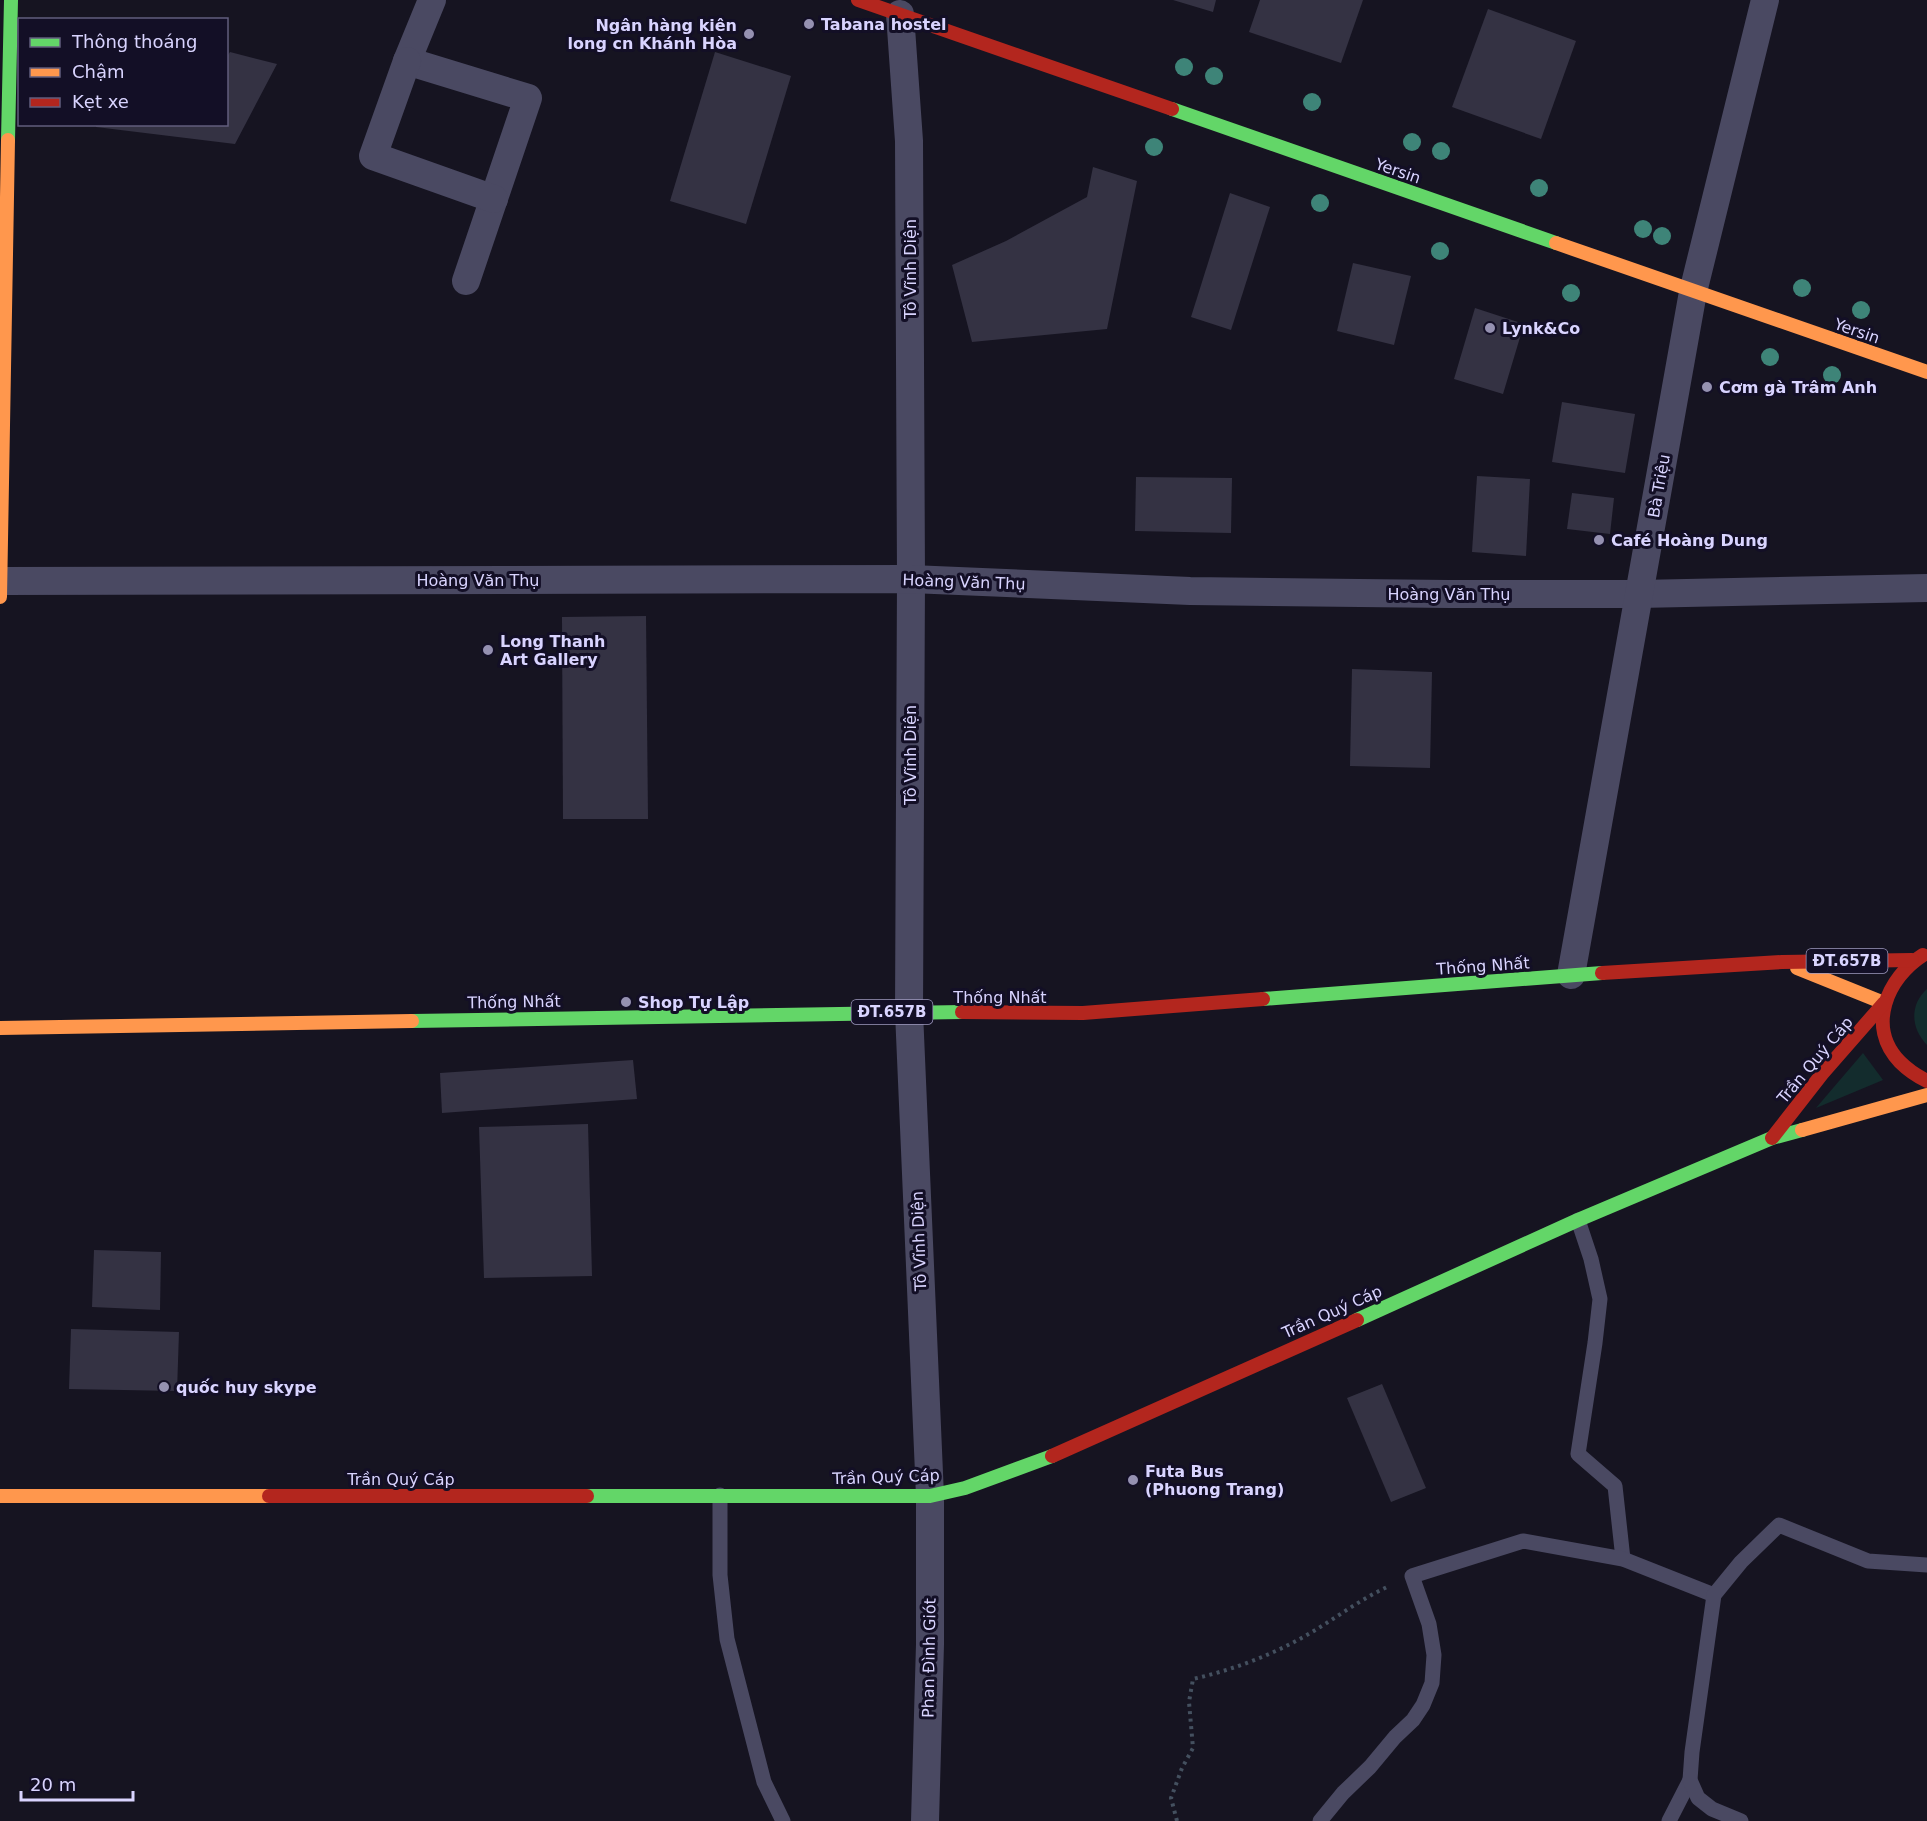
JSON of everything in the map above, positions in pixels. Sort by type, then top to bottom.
[{"type":"street","points":[[0,597],[4,196],[11,0]]},
{"type":"street","points":[[432,0],[407,61],[373,156],[494,199]]},
{"type":"street","name":"Yersin","points":[[858,0],[895,8],[1693,292],[1927,372]]},
{"type":"street","name":"Bà Triệu","points":[[1571,975],[1693,292],[1765,0]]},
{"type":"street","name":"Tô Vĩnh Diện","points":[[895,8],[909,141],[911,579],[909,1012],[930,1496]]},
{"type":"street","points":[[407,61],[528,98],[466,281]]},
{"type":"street","name":"Hoàng Văn Thụ","points":[[0,581],[911,579],[1190,591],[1639,594],[1927,588]]},
{"type":"street","name":"Thống Nhất","points":[[1927,953],[1912,960],[1899,972],[1890,986],[1884,1003],[1883,1022],[1887,1042],[1897,1059],[1912,1073],[1927,1081]]},
{"type":"street","name":"Thống Nhất","points":[[0,1028],[909,1012],[1083,1013],[1571,975],[1782,962],[1912,960]]},
{"type":"street","name":"Thống Nhất","points":[[1782,962],[1884,1003]]},
{"type":"street","name":"Trần Quý Cáp","points":[[1772,1138],[1822,1074],[1884,1003]]},
{"type":"street","name":"Trần Quý Cáp","points":[[0,1496],[930,1496],[974,1485],[1064,1451],[1578,1220],[1772,1138],[1927,1095]]},
{"type":"street","name":"Phan Đình Giót","points":[[926,1821],[930,1644],[930,1496]]},
{"type":"lane","points":[[1578,1220],[1591,1259],[1600,1299],[1578,1454],[1615,1486],[1623,1559]]},
{"type":"lane","points":[[720,1495],[720,1575],[727,1639],[764,1782],[783,1821]]},
{"type":"lane","points":[[1669,1821],[1690,1780],[1714,1595],[1741,1562],[1779,1525],[1868,1561],[1927,1565]]},
{"type":"lane","points":[[1320,1821],[1343,1793],[1413,1720],[1423,1705],[1432,1683],[1434,1655],[1429,1624],[1412,1575],[1523,1541],[1623,1559],[1714,1595]]},
{"type":"lane","points":[[1690,1780],[1698,1798],[1712,1809],[1741,1821]]},
{"type":"path","points":[[1177,1821],[1171,1798],[1182,1768],[1193,1748],[1189,1702],[1193,1679],[1221,1672],[1276,1651],[1297,1641],[1375,1592],[1412,1575]]},
{"type":"green space","points":[[1927,989],[1927,1045],[1918,1032],[1914,1017],[1917,1002]]},
{"type":"green space","points":[[1863,1053],[1883,1080],[1816,1108]]},
{"type":"building","points":[[1173,0],[1216,0],[1213,12]]},
{"type":"building","points":[[1260,0],[1363,0],[1341,63],[1249,32]]},
{"type":"building","points":[[1488,9],[1576,41],[1541,139],[1452,107]]},
{"type":"building","points":[[230,52],[277,64],[235,144],[96,127],[228,126],[228,55]]},
{"type":"building","points":[[715,52],[791,76],[746,224],[670,201]]},
{"type":"building","points":[[1093,167],[1137,181],[1107,329],[972,342],[952,265],[1006,241],[1087,197]]},
{"type":"building","points":[[1230,193],[1270,207],[1231,330],[1191,317]]},
{"type":"building","points":[[1353,263],[1411,276],[1394,345],[1337,331]]},
{"type":"building","points":[[1475,308],[1524,324],[1503,394],[1454,379]]},
{"type":"building","points":[[1562,402],[1635,414],[1625,473],[1552,462]]},
{"type":"building","points":[[1477,476],[1530,479],[1526,556],[1472,552]]},
{"type":"building","points":[[1136,477],[1232,478],[1231,533],[1135,531]]},
{"type":"building","points":[[1572,493],[1614,498],[1610,534],[1567,529]]},
{"type":"building","points":[[646,616],[648,819],[563,819],[562,617]]},
{"type":"building","points":[[1352,669],[1432,672],[1430,768],[1350,766]]},
{"type":"building","points":[[633,1060],[637,1099],[442,1113],[440,1073]]},
{"type":"building","points":[[588,1124],[592,1276],[484,1278],[479,1127]]},
{"type":"building","points":[[94,1250],[161,1252],[160,1310],[92,1307]]},
{"type":"building","points":[[71,1329],[179,1332],[177,1391],[69,1389]]},
{"type":"building","points":[[1382,1384],[1426,1488],[1391,1502],[1347,1398]]},
{"type":"traffic: fast","points":[[8,140],[11,0]]},
{"type":"traffic: fast","points":[[1172,109],[1556,243]]},
{"type":"traffic: fast","points":[[1263,999],[1602,973]]},
{"type":"traffic: fast","points":[[412,1021],[962,1012]]},
{"type":"traffic: fast","points":[[1357,1320],[1578,1220],[1772,1138],[1802,1130]]},
{"type":"traffic: fast","points":[[587,1496],[930,1496],[965,1488],[1052,1456]]},
{"type":"traffic: slow","points":[[0,597],[8,140]]},
{"type":"traffic: slow","points":[[1556,243],[1927,372]]},
{"type":"traffic: slow","points":[[1797,968],[1884,1003]]},
{"type":"traffic: slow","points":[[0,1028],[412,1021]]},
{"type":"traffic: slow","points":[[1802,1130],[1927,1095]]},
{"type":"traffic: slow","points":[[0,1496],[269,1496]]},
{"type":"traffic: jam","points":[[858,0],[1172,109]]},
{"type":"traffic: jam","points":[[1923,955],[1899,976],[1885,1004],[1883,1019],[1884,1034],[1890,1048],[1903,1065],[1927,1081]]},
{"type":"traffic: jam","points":[[1602,973],[1782,962],[1912,960]]},
{"type":"traffic: jam","points":[[962,1012],[1083,1013],[1263,999]]},
{"type":"traffic: jam","points":[[1772,1138],[1822,1074],[1884,1003]]},
{"type":"traffic: jam","points":[[1052,1456],[1357,1320]]},
{"type":"traffic: jam","points":[[269,1496],[587,1496]]},
{"type":"place","name":"Tabana hostel","points":[[809,24]]},
{"type":"place","name":"Ngân hàng kiên long cn Khánh Hòa","points":[[749,34]]},
{"type":"place","name":"Lynk&Co","points":[[1490,328]]},
{"type":"place","name":"Cơm gà Trâm Anh","points":[[1707,387]]},
{"type":"place","name":"Café Hoàng Dung","points":[[1599,540]]},
{"type":"place","name":"Long Thanh Art Gallery","points":[[488,650]]},
{"type":"place","name":"Shop Tự Lập","points":[[626,1002]]},
{"type":"place","name":"quốc huy skype","points":[[164,1387]]},
{"type":"place","name":"Futa Bus (Phuong Trang)","points":[[1133,1480]]}]
